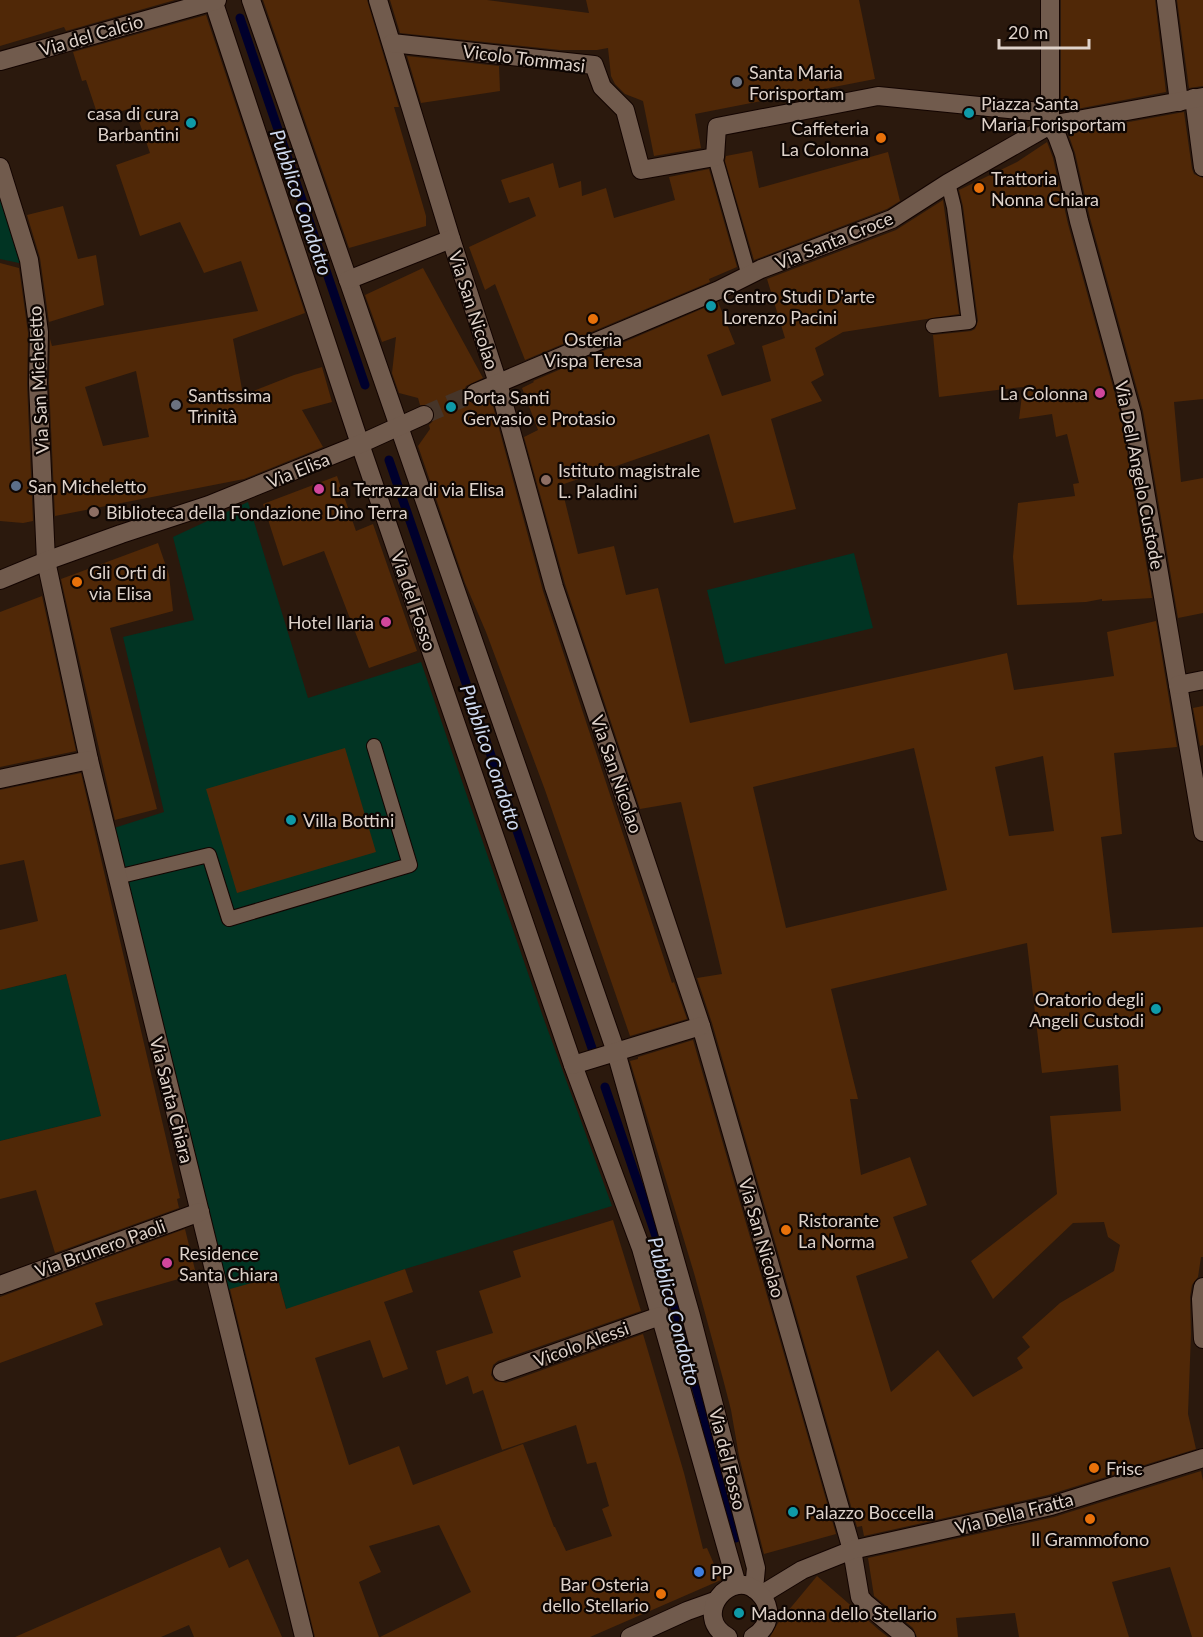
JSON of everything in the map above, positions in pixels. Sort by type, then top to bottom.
[{"type":"street","name":"Via del Fosso","points":[[214,0],[360,444],[573,1065],[641,1248],[660,1316],[751,1590]]},
{"type":"street","name":"Via del Calcio","points":[[0,61],[214,0]]},
{"type":"street","name":"Via del Fosso","points":[[251,0],[616,1052],[694,1327],[756,1568],[751,1590]]},
{"type":"street","name":"Via San Nicolao","points":[[378,0],[498,383],[554,587],[701,1026],[852,1550],[861,1597],[864,1603],[906,1637]]},
{"type":"street","points":[[715,157],[717,127],[878,96],[1050,119],[1050,0]]},
{"type":"street","points":[[1166,0],[1192,99],[1203,167]]},
{"type":"street","name":"Vicolo Tommasi","points":[[392,43],[594,65],[602,87],[626,110],[641,170],[715,157]]},
{"type":"street","name":"Via Santa Croce","points":[[498,383],[719,290],[761,268],[891,219],[1050,119],[1192,99]]},
{"type":"street","name":"Via Dell Angelo Custode","points":[[1050,119],[1064,154],[1079,221],[1132,414],[1203,832]]},
{"type":"street","name":"Via San Micheletto","points":[[0,167],[29,260],[39,332],[38,383],[46,561]]},
{"type":"street","points":[[348,280],[451,239]]},
{"type":"street","points":[[475,393],[498,383]]},
{"type":"street","name":"Via Elisa","points":[[0,580],[46,561],[209,505],[360,444],[424,415]]},
{"type":"street","name":"Via Santa Chiara","points":[[46,561],[88,760],[304,1637]]},
{"type":"street","points":[[1178,685],[1203,680]]},
{"type":"street","points":[[0,779],[88,760]]},
{"type":"street","points":[[573,1065],[701,1026]]},
{"type":"street","name":"Via Brunero Paoli","points":[[0,1285],[200,1212]]},
{"type":"street","points":[[1203,1287],[1201,1299],[1203,1339]]},
{"type":"street","name":"Vicolo Alessi","points":[[502,1372],[660,1316]]},
{"type":"street","name":"Via Della Fratta","points":[[630,1637],[715,1601],[728,1588],[751,1590],[852,1550],[1051,1506],[1203,1458]]},
{"type":"street","points":[[751,1590],[768,1611],[763,1628],[753,1637]]},
{"type":"street","points":[[715,1601],[713,1610],[717,1628],[728,1637]]},
{"type":"lane","points":[[715,157],[749,276]]},
{"type":"lane","points":[[933,326],[969,322],[954,207],[948,183]]},
{"type":"lane","points":[[117,877],[209,855],[229,919],[410,865],[374,746]]},
{"type":"green space","points":[[0,187],[24,259],[19,263],[0,259]]},
{"type":"green space","name":"Villa Bottini","points":[[248,502],[308,698],[421,662],[542,1014],[612,1206],[405,1269],[287,1311],[277,1276],[228,1290],[111,829],[164,812],[123,637],[194,620],[173,537]]},
{"type":"green space","points":[[854,553],[873,628],[725,664],[707,590]]},
{"type":"green space","points":[[66,974],[101,1116],[0,1141],[0,990]]},
{"type":"building","points":[[0,0],[175,0],[66,31],[64,27],[0,46]]},
{"type":"building","points":[[263,0],[367,0],[399,107],[394,107],[426,216],[426,226],[349,248]]},
{"type":"building","name":"Santa Maria Forisportam","points":[[390,0],[487,0],[589,13],[586,0],[859,0],[875,79],[695,114],[701,148],[654,156],[643,101],[625,94],[615,84],[611,76],[608,48],[560,50],[400,33]]},
{"type":"building","points":[[1061,0],[1155,0],[1166,92],[1061,112]]},
{"type":"building","points":[[1177,0],[1203,0],[1203,86],[1189,88]]},
{"type":"building","points":[[206,15],[305,313],[233,339],[243,395],[294,375],[322,367],[332,402],[302,410],[323,447],[244,479],[55,516],[49,383],[50,339],[52,346],[258,311],[241,261],[204,273],[180,222],[140,236],[116,165],[150,153],[134,107],[99,119],[86,80],[82,81],[73,52]],"holes":[[[136,371],[149,437],[103,446],[85,387]]]},
{"type":"building","points":[[407,56],[499,66],[500,91],[421,103]]},
{"type":"building","points":[[1184,112],[1192,169],[1194,174],[1203,178],[1203,399],[1174,402],[1181,482],[1203,478],[1203,613],[1178,618],[1143,411],[1068,133]]},
{"type":"building","points":[[1047,142],[1121,416],[1152,598],[1017,605],[1013,557],[1018,503],[1075,496],[1073,484],[1079,483],[1067,434],[1056,437],[1052,414],[1019,419],[1023,387],[939,397],[933,335],[971,331],[975,329],[978,321],[959,190],[1017,162]]},
{"type":"building","points":[[752,151],[759,188],[888,152],[900,201],[887,209],[754,260],[725,161],[726,156]]},
{"type":"building","points":[[553,163],[559,188],[581,181],[582,196],[606,188],[614,218],[675,200],[669,177],[709,169],[737,267],[709,279],[710,282],[525,360],[495,284],[485,290],[469,247],[536,216],[529,197],[509,203],[501,180]]},
{"type":"building","points":[[943,200],[959,314],[843,332],[815,348],[824,375],[811,382],[822,401],[771,419],[796,509],[734,523],[709,434],[561,485],[578,554],[614,546],[626,595],[658,588],[690,723],[1007,653],[1014,690],[1114,676],[1107,632],[1156,621],[1177,747],[1114,753],[1122,834],[1101,837],[1112,933],[1203,927],[1203,1257],[1201,1257],[1198,1277],[1192,1285],[1190,1297],[1188,1414],[1196,1449],[1048,1495],[864,1536],[862,1526],[857,1527],[712,1023],[697,978],[722,974],[681,802],[640,809],[565,584],[524,437],[538,430],[522,388],[533,381],[718,302],[735,344],[707,355],[722,396],[771,381],[762,346],[785,338],[767,279],[896,230]],"holes":[[[914,748],[947,890],[786,928],[753,787]],[[1043,756],[1054,831],[1009,836],[995,767]],[[1027,943],[1042,1073],[1118,1065],[1121,1111],[1050,1116],[1057,1194],[971,1261],[993,1299],[1073,1223],[1104,1222],[1108,1237],[1120,1245],[1114,1271],[1060,1303],[1022,1337],[1030,1347],[1017,1358],[1023,1368],[973,1397],[938,1350],[891,1392],[856,1276],[908,1258],[893,1217],[927,1205],[910,1157],[861,1175],[850,1099],[858,1099],[831,989]]]},
{"type":"building","points":[[63,206],[78,259],[96,255],[104,305],[49,322],[40,258],[27,215]]},
{"type":"building","points":[[0,263],[19,268],[28,333],[27,384],[33,521],[23,523],[0,521]]},
{"type":"building","points":[[423,268],[483,378],[466,386],[465,398],[474,404],[491,399],[543,591],[672,983],[674,982],[687,1019],[630,1036],[545,790],[486,632],[465,583],[418,446],[430,429],[429,425],[433,421],[434,411],[430,406],[420,405],[418,398],[399,393],[392,373],[396,337],[382,342],[365,295]]},
{"type":"building","points":[[337,476],[356,531],[373,524],[417,651],[369,668],[324,551],[283,566],[263,504]]},
{"type":"building","points":[[158,543],[169,575],[173,611],[110,628],[157,809],[115,820],[61,579]]},
{"type":"building","points":[[42,596],[76,751],[0,767],[0,612]]},
{"type":"building","points":[[1203,706],[1203,745],[1200,746],[1193,708]]},
{"type":"building","name":"Villa Bottini","points":[[345,748],[376,852],[237,893],[206,789]]},
{"type":"building","points":[[81,773],[180,1198],[177,1199],[179,1208],[55,1253],[36,1190],[0,1199],[0,1141],[101,1116],[66,974],[0,990],[0,930],[38,921],[24,860],[0,865],[0,790]]},
{"type":"building","points":[[693,1040],[836,1534],[764,1554],[739,1456],[723,1379],[694,1273],[630,1061]]},
{"type":"building","points":[[613,1220],[641,1311],[498,1361],[493,1365],[491,1375],[495,1381],[506,1383],[643,1334],[684,1473],[703,1549],[707,1548],[721,1580],[590,1637],[380,1637],[471,1592],[439,1525],[369,1546],[381,1572],[359,1582],[379,1637],[315,1637],[230,1289],[277,1276],[286,1309],[405,1269],[413,1292],[384,1302],[408,1369],[383,1378],[370,1340],[315,1358],[349,1465],[399,1446],[413,1485],[523,1444],[554,1527],[566,1551],[612,1536],[602,1509],[609,1506],[596,1462],[587,1464],[576,1425],[502,1450],[483,1390],[473,1394],[468,1376],[446,1385],[436,1351],[493,1333],[479,1291],[521,1277],[513,1251]]},
{"type":"building","points":[[185,1229],[196,1274],[95,1303],[103,1325],[0,1363],[0,1297]]},
{"type":"building","points":[[1201,1471],[1203,1481],[1203,1637],[1192,1637],[1170,1567],[1112,1582],[1129,1637],[1019,1637],[1015,1613],[956,1618],[958,1637],[917,1637],[913,1628],[874,1596],[868,1558],[1054,1517]]},
{"type":"building","points":[[220,1547],[229,1568],[248,1559],[282,1637],[194,1637],[189,1625],[161,1637],[15,1637]]},
{"type":"building","points":[[817,1576],[888,1637],[770,1637],[778,1623]]},
{"type":"waterway","name":"Pubblico Condotto","points":[[240,18],[365,385]]},
{"type":"waterway","name":"Pubblico Condotto","points":[[389,460],[594,1054]]},
{"type":"waterway","name":"Pubblico Condotto","points":[[605,1087],[658,1242],[736,1538]]},
{"type":"tunnel","points":[[424,415],[475,393]]},
{"type":"place","name":"Santa Maria Forisportam","points":[[737,82]]},
{"type":"place","name":"Piazza Santa Maria Forisportam","points":[[969,113]]},
{"type":"place","name":"casa di cura Barbantini","points":[[191,123]]},
{"type":"place","name":"Caffeteria La Colonna","points":[[881,138]]},
{"type":"place","name":"Trattoria Nonna Chiara","points":[[979,188]]},
{"type":"place","name":"Centro Studi D'arte Lorenzo Pacini","points":[[711,306]]},
{"type":"place","name":"Osteria Vispa Teresa","points":[[593,319]]},
{"type":"place","name":"La Colonna","points":[[1100,393]]},
{"type":"place","name":"Santissima Trinità","points":[[176,405]]},
{"type":"place","name":"Porta Santi Gervasio e Protasio","points":[[451,407]]},
{"type":"place","name":"Istituto magistrale L. Paladini","points":[[546,480]]},
{"type":"place","name":"San Micheletto","points":[[16,486]]},
{"type":"place","name":"La Terrazza di via Elisa","points":[[319,489]]},
{"type":"place","name":"Biblioteca della Fondazione Dino Terra","points":[[94,512]]},
{"type":"place","name":"Gli Orti di via Elisa","points":[[77,582]]},
{"type":"place","name":"Hotel Ilaria","points":[[386,622]]},
{"type":"place","name":"Villa Bottini","points":[[291,820]]},
{"type":"place","name":"Oratorio degli Angeli Custodi","points":[[1156,1009]]},
{"type":"place","name":"Ristorante La Norma","points":[[786,1230]]},
{"type":"place","name":"Residence Santa Chiara","points":[[167,1263]]},
{"type":"place","name":"Frisc","points":[[1094,1468]]},
{"type":"place","name":"Palazzo Boccella","points":[[793,1512]]},
{"type":"place","name":"Il Grammofono","points":[[1090,1519]]},
{"type":"place","name":"PP","points":[[699,1572]]},
{"type":"place","name":"Bar Osteria dello Stellario","points":[[661,1594]]},
{"type":"place","name":"Madonna dello Stellario","points":[[739,1613]]}]
